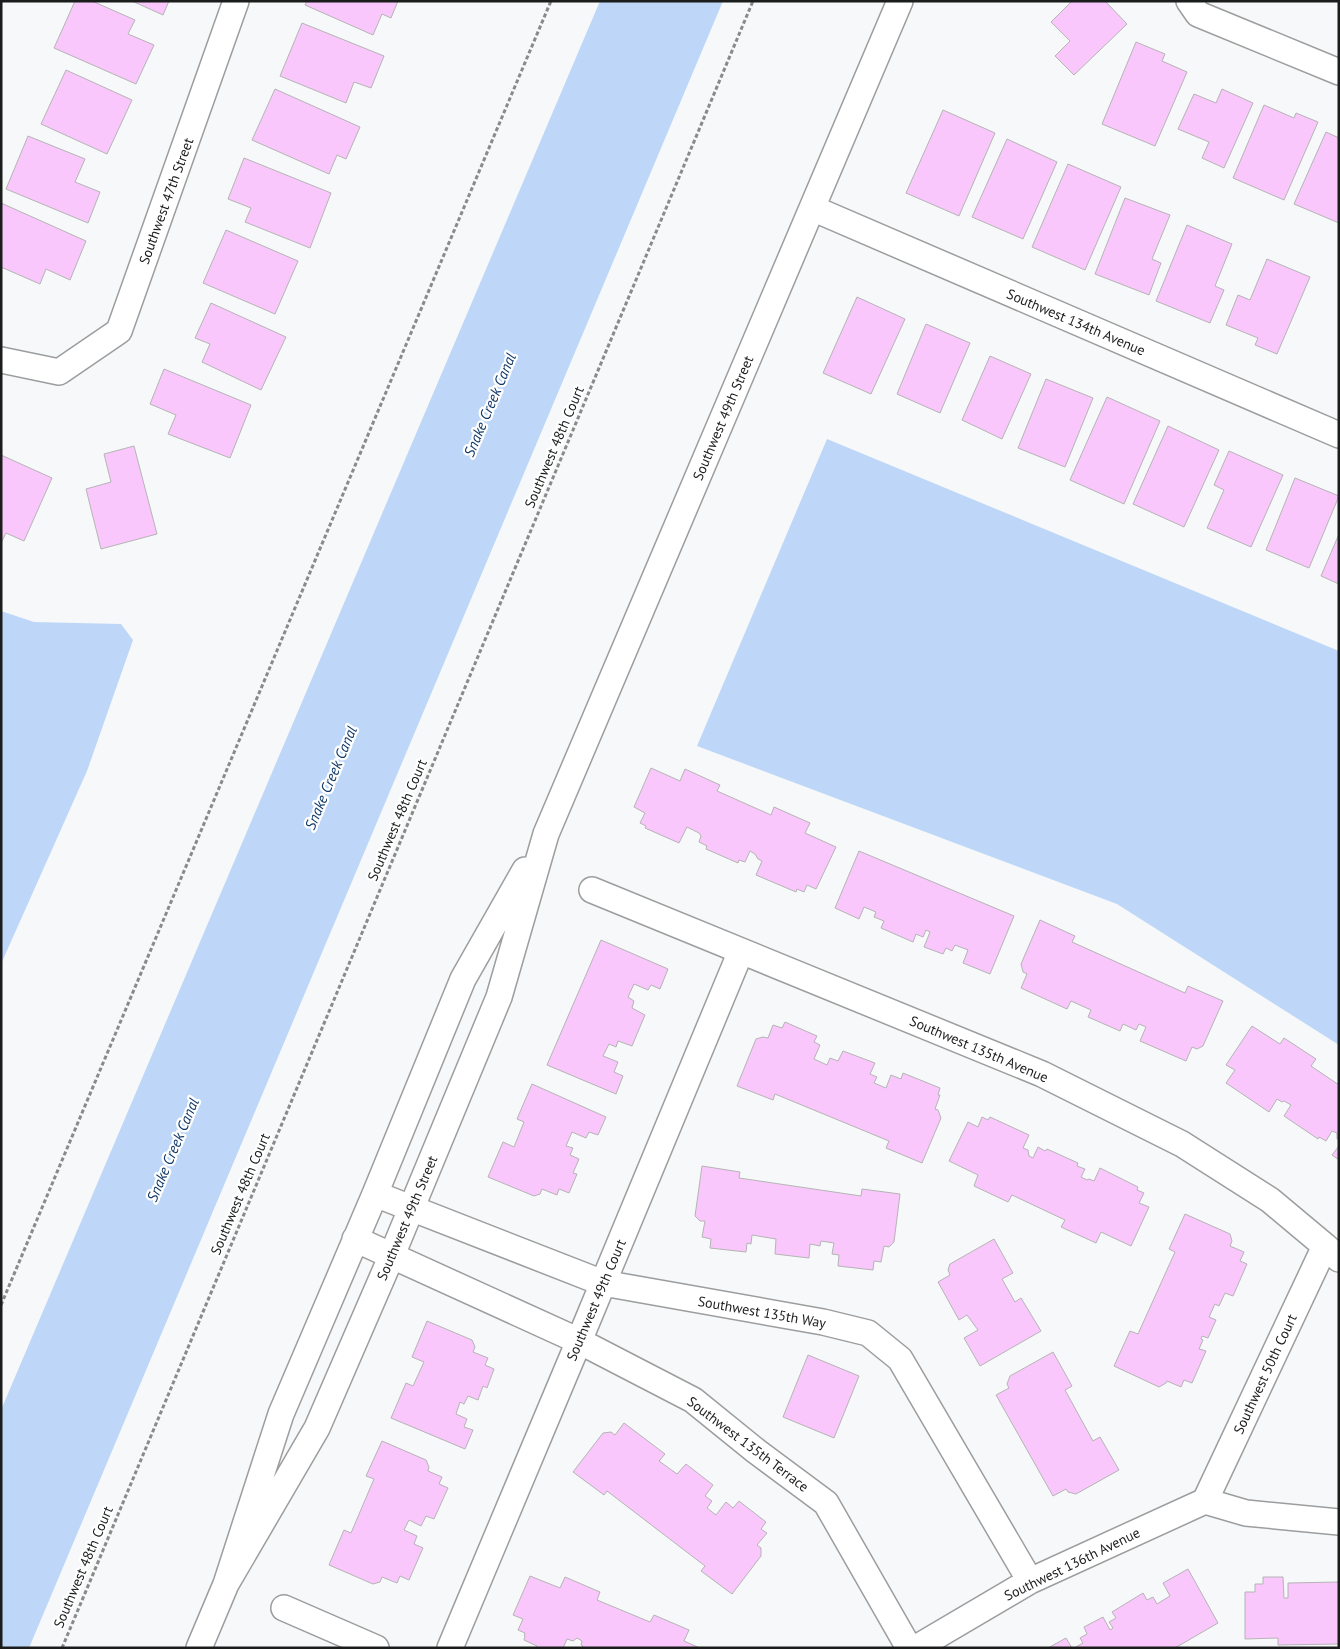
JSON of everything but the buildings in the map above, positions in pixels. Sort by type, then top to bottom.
[{"type":"street","name":"Southwest 47th Street","points":[[1,360],[59,372],[119,331],[236,1]]},
{"type":"street","name":"Southwest 49th Street","points":[[226,1584],[317,1428],[412,1209],[498,997],[546,834],[900,1]]},
{"type":"street","points":[[1189,1],[1198,14],[1339,72]]},
{"type":"street","name":"Southwest 134th Avenue","points":[[812,208],[1336,426]]},
{"type":"street","name":"Southwest 49th Street","points":[[199,1648],[226,1584],[281,1414],[375,1194],[463,979],[546,834]]},
{"type":"street","name":"Southwest 135th Avenue","points":[[592,890],[1042,1074],[1182,1144],[1270,1200],[1332,1252]]},
{"type":"street","name":"Southwest 49th Court","points":[[450,1648],[740,951]]},
{"type":"street","name":"Southwest 135th Way","points":[[375,1194],[603,1283],[824,1322],[868,1333],[900,1358],[1030,1581]]},
{"type":"street","name":"Southwest 135th Terrace","points":[[355,1239],[579,1341],[692,1400],[826,1504],[909,1648]]},
{"type":"street","name":"Southwest 50th Court","points":[[1205,1501],[1332,1252]]},
{"type":"street","points":[[1205,1501],[1246,1513],[1339,1522]]},
{"type":"street","name":"Southwest 136th Avenue","points":[[916,1648],[1030,1581],[1205,1501]]},
{"type":"street","points":[[284,1608],[376,1648]]},
{"type":"path","points":[[1,1305],[551,1]]},
{"type":"path","name":"Southwest 48th Court","points":[[62,1648],[754,1]]},
{"type":"water","name":"Snake Creek Canal","points":[[600,1],[723,1],[29,1648],[1,1648],[1,1410]]},
{"type":"water","points":[[827,439],[1339,651],[1339,1045],[1117,904],[697,746]]},
{"type":"water","points":[[1,611],[34,622],[121,624],[133,640],[87,771],[1,964]]}]
